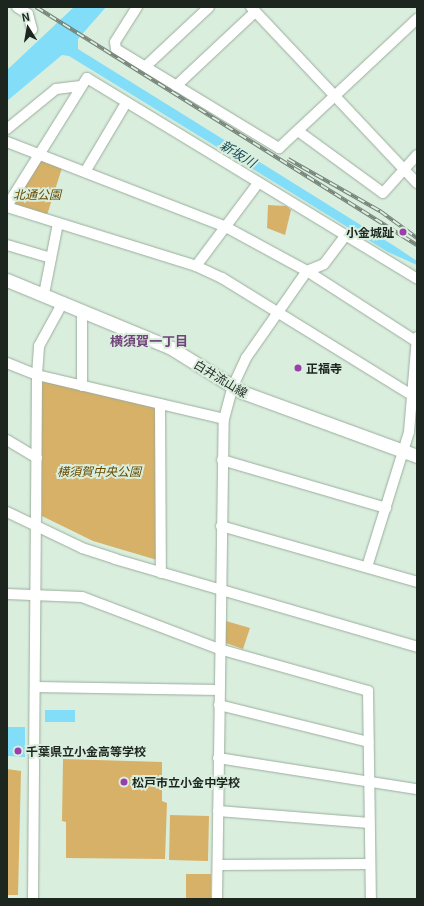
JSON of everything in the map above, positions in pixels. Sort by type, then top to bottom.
[{"type":"main road","name":"白井流山線","points":[[7,280],[172,348],[233,386],[417,456]]},
{"type":"street","points":[[18,7],[28,14],[32,30]]},
{"type":"street","points":[[137,7],[115,42],[116,48],[279,148],[417,19]]},
{"type":"street","points":[[146,66],[209,7]]},
{"type":"street","points":[[176,86],[253,9],[417,183]]},
{"type":"street","points":[[413,396],[278,313],[196,266],[7,206],[38,153],[87,78],[417,279]]},
{"type":"street","points":[[7,129],[56,89],[81,86]]},
{"type":"street","points":[[85,172],[126,103]]},
{"type":"street","points":[[298,131],[383,193],[417,155]]},
{"type":"street","points":[[7,142],[224,226],[308,271],[416,339],[413,396],[409,432],[367,567]]},
{"type":"street","points":[[196,266],[224,226],[258,183]]},
{"type":"street","points":[[44,294],[58,223]]},
{"type":"street","points":[[217,899],[219,649],[224,419],[233,386],[246,358],[308,271],[324,264],[345,236]]},
{"type":"street","points":[[7,245],[51,258]]},
{"type":"street","points":[[32,899],[37,375],[39,346],[63,302]]},
{"type":"street","points":[[82,310],[82,386]]},
{"type":"street","points":[[7,363],[37,375],[224,419]]},
{"type":"street","points":[[160,404],[161,574]]},
{"type":"street","points":[[7,440],[37,458]]},
{"type":"street","points":[[222,460],[386,508]]},
{"type":"street","points":[[7,512],[82,548],[161,574],[417,647]]},
{"type":"street","points":[[221,526],[417,582]]},
{"type":"street","points":[[7,594],[82,597],[219,649],[368,691],[371,899]]},
{"type":"street","points":[[35,687],[219,690]]},
{"type":"street","points":[[219,705],[369,742]]},
{"type":"street","points":[[218,758],[417,789]]},
{"type":"street","points":[[218,811],[370,823]]},
{"type":"street","points":[[218,865],[370,864]]},
{"type":"green space","name":"北通公園","points":[[41,159],[62,168],[47,215],[15,204]]},
{"type":"green space","points":[[268,205],[286,206],[291,210],[285,235],[267,228]]},
{"type":"green space","name":"横須賀中央公園","points":[[42,381],[158,406],[157,560],[93,541],[42,516]]},
{"type":"green space","points":[[226,621],[250,628],[243,649],[226,643]]},
{"type":"green space","points":[[63,759],[162,762],[162,801],[167,803],[165,859],[66,858],[66,822],[62,821]]},
{"type":"green space","points":[[7,769],[21,771],[18,895],[7,895]]},
{"type":"green space","points":[[170,815],[209,816],[208,861],[169,860]]},
{"type":"green space","points":[[186,874],[211,874],[211,899],[186,899]]},
{"type":"water","name":"新坂川","points":[[74,7],[106,7],[78,39],[78,49],[396,247],[417,261],[417,265],[388,252],[69,56],[62,55],[7,101],[7,70]]},
{"type":"water","points":[[45,710],[75,710],[75,722],[45,722]]},
{"type":"water","points":[[7,727],[25,727],[25,757],[7,756]]},
{"type":"railway","points":[[36,7],[417,245]]},
{"type":"railway","points":[[288,159],[380,211],[417,238]]},
{"type":"place","name":"小金城趾","points":[[403,232]]},
{"type":"place","name":"正福寺","points":[[298,368]]},
{"type":"place","name":"千葉県立小金高等学校","points":[[18,751]]},
{"type":"place","name":"松戸市立小金中学校","points":[[124,782]]},
{"type":"district","name":"横須賀一丁目","points":[[149,341]]}]
